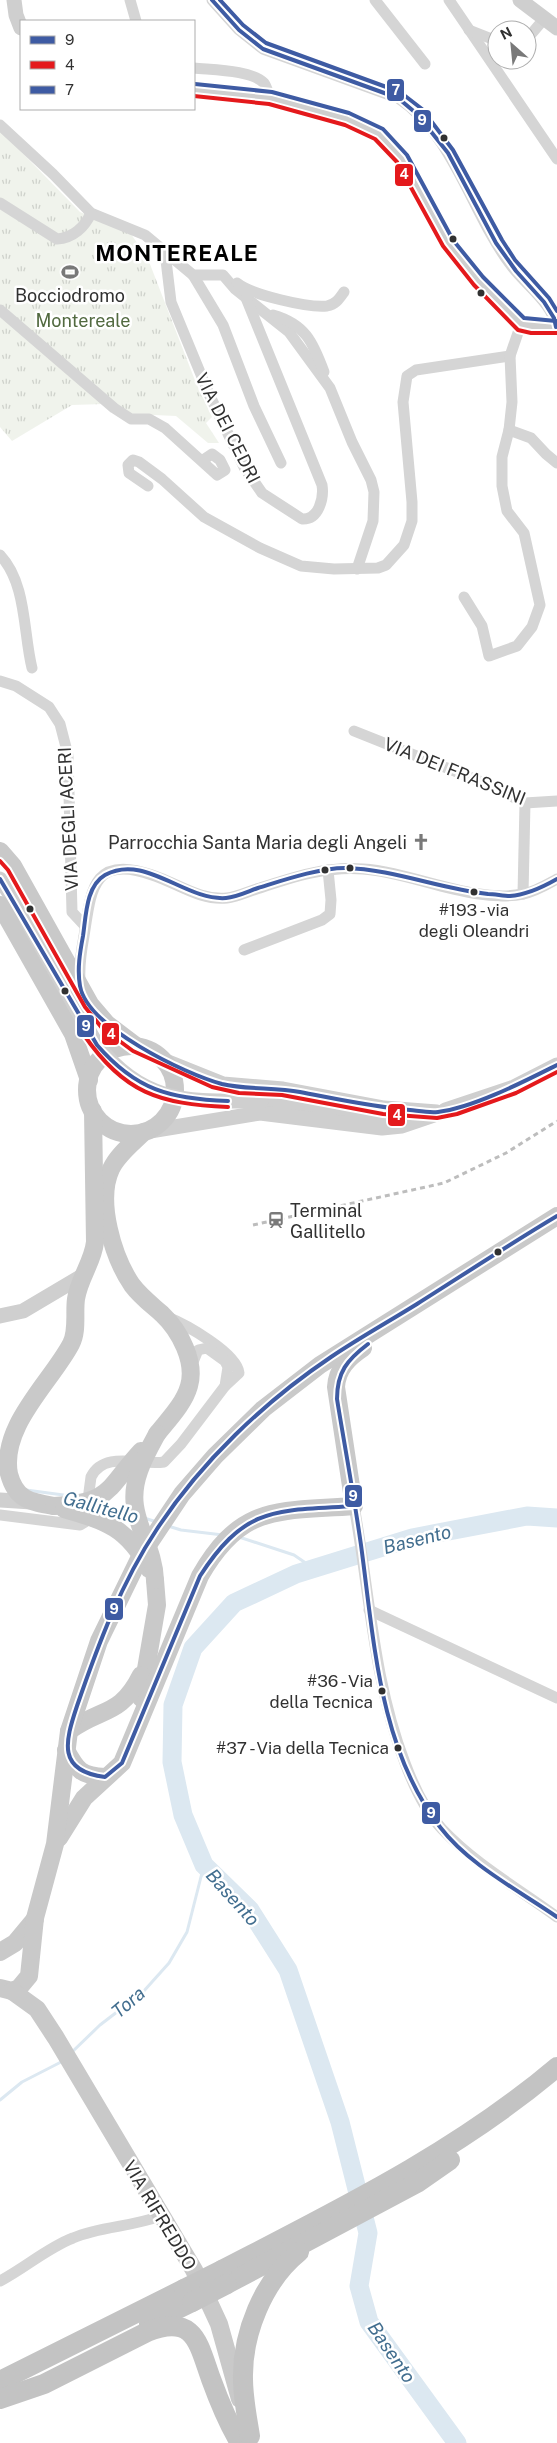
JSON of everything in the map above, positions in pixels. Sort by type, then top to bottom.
[{"type":"highway","points":[[413,2176],[456,2141],[557,2067]]},
{"type":"highway","points":[[0,2398],[413,2176],[513,2117],[557,2082]]},
{"type":"highway","points":[[247,2441],[243,2374],[252,2324],[263,2297],[281,2270],[316,2229]]},
{"type":"highway","points":[[0,2381],[225,2277]]},
{"type":"highway","points":[[0,2398],[44,2384],[147,2332],[160,2327],[173,2326],[190,2332],[204,2351],[220,2404],[247,2441]]},
{"type":"main road","points":[[14,0],[16,15],[20,25]]},
{"type":"main road","points":[[520,0],[557,28]]},
{"type":"main road","points":[[195,90],[270,98],[347,119],[372,129],[386,140],[402,158],[456,255],[478,281],[521,324],[532,327],[557,327]]},
{"type":"main road","points":[[0,850],[13,866],[90,1004],[106,1024],[136,1046],[151,1051],[163,1060],[223,1084],[283,1089],[384,1108],[436,1112]]},
{"type":"main road","points":[[0,879],[27,921],[97,1045],[112,1063],[128,1077],[146,1088],[175,1098],[261,1101],[381,1116],[398,1117],[455,1108]]},
{"type":"main road","points":[[0,905],[73,1034],[89,1080]]},
{"type":"main road","points":[[32,1502],[19,1495],[11,1483],[7,1450],[14,1431],[34,1397],[73,1342],[76,1299],[82,1276],[94,1253],[92,1111],[88,1096],[89,1080],[93,1068],[101,1058],[112,1051],[136,1046]]},
{"type":"main road","points":[[54,1506],[80,1504],[106,1492],[116,1484],[137,1455],[181,1404],[189,1386],[190,1371],[187,1352],[164,1315],[132,1284],[116,1253],[106,1214],[107,1186],[111,1168],[124,1150],[144,1132],[163,1120],[175,1099],[174,1082],[163,1060]]},
{"type":"main road","points":[[92,1111],[103,1123],[117,1131],[132,1134],[260,1113],[291,1115],[364,1127],[388,1127],[418,1122],[514,1087],[557,1065]]},
{"type":"main road","points":[[4,1990],[19,1988],[29,1970],[35,1918],[55,1844],[69,1731],[99,1641],[140,1557],[182,1494],[237,1434],[263,1409],[306,1376],[355,1341],[390,1322],[557,1216]]},
{"type":"main road","points":[[0,1316],[23,1311],[82,1276]]},
{"type":"main road","points":[[55,1844],[84,1798],[122,1763],[138,1720],[200,1576],[214,1552],[226,1538],[241,1526],[258,1517],[280,1512],[354,1506],[337,1399],[337,1378],[346,1361],[379,1336],[390,1322]]},
{"type":"main road","points":[[306,1376],[323,1369],[329,1370],[337,1378]]},
{"type":"main road","points":[[138,1720],[145,1668],[157,1605],[155,1565],[135,1507],[134,1494],[140,1468],[157,1434]]},
{"type":"main road","points":[[0,1500],[32,1502],[54,1506],[116,1527],[140,1552],[155,1580]]},
{"type":"main road","points":[[69,1731],[80,1723],[119,1705],[134,1690],[145,1668]]},
{"type":"main road","points":[[66,1750],[74,1766],[83,1774],[105,1777]]},
{"type":"main road","points":[[3,1951],[19,1939],[35,1918]]},
{"type":"main road","points":[[3,1951],[20,1952],[29,1970],[37,2009]]},
{"type":"main road","points":[[4,1990],[37,2009]]},
{"type":"main road","name":"VIA RIFREDDO","points":[[37,2009],[194,2270],[214,2312],[247,2441]]},
{"type":"street","points":[[130,0],[136,20]]},
{"type":"street","points":[[212,0],[239,30],[264,48],[398,98],[412,107],[441,141],[499,248],[528,287],[554,314],[557,327]]},
{"type":"street","points":[[375,0],[425,64]]},
{"type":"street","points":[[449,0],[487,50]]},
{"type":"street","points":[[537,27],[544,19]]},
{"type":"street","points":[[470,30],[487,36]]},
{"type":"street","points":[[195,68],[234,72],[258,78],[265,84],[270,98]]},
{"type":"street","points":[[502,70],[557,158]]},
{"type":"street","points":[[0,125],[92,213],[145,235],[193,275],[223,326],[254,406],[281,463]]},
{"type":"street","points":[[0,204],[57,240],[77,232],[84,226],[92,213]]},
{"type":"street","name":"VIA DEI CEDRI","points":[[165,252],[171,302],[210,394],[244,467],[262,493],[302,519],[308,519],[313,517],[323,499],[322,485],[245,298]]},
{"type":"street","points":[[193,275],[223,275],[252,292],[290,301],[326,306],[337,302],[344,292]]},
{"type":"street","points":[[223,275],[245,298],[281,324],[330,388]]},
{"type":"street","points":[[0,310],[114,408],[131,419],[150,419],[203,460]]},
{"type":"street","points":[[267,314],[287,319],[300,327],[316,352],[352,442],[371,480],[374,492],[373,522],[357,569]]},
{"type":"street","points":[[464,597],[482,626],[489,656],[517,646],[532,627],[540,605],[524,533],[507,511],[502,486],[502,457],[509,430],[512,402],[510,356],[521,324]]},
{"type":"street","points":[[148,486],[130,473],[128,465],[133,460],[139,462],[162,479],[204,517],[260,548],[301,566],[371,569],[386,566],[404,545],[412,521],[403,402],[407,376],[416,370],[510,356]]},
{"type":"street","points":[[509,430],[531,438],[557,463]]},
{"type":"street","points":[[0,554],[6,561],[18,588],[32,668]]},
{"type":"street","name":"VIA DEGLI ACERI","points":[[0,681],[16,686],[49,708],[60,724],[68,755],[72,912],[85,926]]},
{"type":"street","name":"VIA DEI FRASSINI","points":[[354,731],[487,784],[525,803],[557,801]]},
{"type":"street","points":[[523,894],[525,803]]},
{"type":"street","points":[[80,988],[81,945],[88,903],[94,884],[103,876],[122,868],[152,874],[195,894],[227,898],[287,879],[328,870],[365,869],[472,892],[523,894],[557,879]]},
{"type":"street","points":[[244,950],[322,920],[330,914],[331,900],[328,870]]},
{"type":"street","points":[[56,946],[81,945]]},
{"type":"street","points":[[0,1516],[66,1525],[80,1525],[85,1522],[86,1518],[91,1477],[94,1471],[102,1464],[114,1461],[164,1462],[182,1444],[225,1386],[239,1373],[236,1362],[182,1323],[164,1315]]},
{"type":"street","points":[[190,1371],[195,1354],[202,1348],[207,1348],[225,1361],[228,1367],[225,1386]]},
{"type":"street","points":[[354,1506],[380,1678],[394,1731],[413,1782],[423,1802],[442,1828],[470,1855],[557,1917]]},
{"type":"street","points":[[369,1610],[557,1698]]},
{"type":"street","points":[[0,2281],[55,2246],[76,2236],[146,2222],[160,2216]]},
{"type":"green space","name":"Montereale","points":[[0,130],[80,212],[131,234],[148,259],[196,383],[212,417],[206,423],[219,443],[208,443],[176,416],[132,414],[103,404],[72,405],[12,441],[0,427]]},
{"type":"waterway","name":"Gallitello","points":[[26,1490],[71,1496]]},
{"type":"waterway","name":"Gallitello","points":[[99,1504],[131,1514]]},
{"type":"waterway","name":"Basento","points":[[457,2443],[369,2322],[359,2286],[368,2233],[340,2122],[288,1970],[250,1910],[204,1865],[183,1815],[172,1762],[173,1705],[193,1648],[234,1603],[296,1574],[412,1538],[527,1516],[557,1518]]},
{"type":"waterway","name":"Gallitello","points":[[144,1518],[157,1522]]},
{"type":"waterway","name":"Gallitello","points":[[168,1526],[181,1530],[223,1535]]},
{"type":"waterway","name":"Gallitello","points":[[239,1537],[294,1555],[313,1568]]},
{"type":"waterway","name":"Tora","points":[[71,2053],[100,2025],[143,1992],[169,1963],[187,1932],[204,1865]]},
{"type":"waterway","name":"Tora","points":[[0,2100],[22,2082],[63,2061]]},
{"type":"railway","points":[[253,1225],[444,1183],[506,1153],[557,1121]]},
{"type":"transit line","name":"9","points":[[212,0],[239,30],[263,49],[398,98],[417,114],[448,153],[496,243],[516,271],[544,302],[554,318],[556,327]]},
{"type":"transit line","name":"7","points":[[220,0],[243,25],[266,43],[400,92],[422,109],[453,150],[502,240],[515,260],[549,298],[557,311]]},
{"type":"transit line","name":"7","points":[[195,84],[272,92],[349,113],[383,129],[407,155],[453,240],[483,277],[524,318],[556,321]]},
{"type":"transit line","name":"4","points":[[195,96],[269,104],[345,125],[375,139],[397,162],[443,246],[474,285],[518,330],[531,333],[557,333]]},
{"type":"transit line","name":"4","points":[[0,861],[8,870],[85,1007],[102,1028],[133,1051],[212,1087],[239,1093],[282,1095],[383,1114],[437,1118],[457,1114],[516,1093],[557,1072]]},
{"type":"transit line","name":"9","points":[[557,879],[529,892],[507,896],[452,888],[399,875],[345,868],[302,875],[226,898],[195,893],[150,873],[120,870],[105,875],[94,886],[90,894],[80,954],[79,973],[80,986],[87,1002],[100,1017],[118,1032],[140,1047],[185,1070],[206,1079],[232,1086],[290,1090],[382,1107],[435,1112],[483,1100],[557,1065]]},
{"type":"transit line","name":"9","points":[[0,879],[97,1045],[111,1060],[140,1082],[155,1089],[189,1098],[228,1101]]},
{"type":"transit line","name":"4","points":[[84,1035],[99,1055],[114,1070],[145,1092],[182,1103],[228,1107]]},
{"type":"transit line","name":"9","points":[[354,1506],[304,1509],[265,1516],[248,1524],[232,1536],[200,1576],[122,1763],[105,1777],[90,1774],[79,1768],[72,1761],[68,1753],[68,1743],[73,1719],[111,1615],[144,1550],[174,1504],[193,1480],[235,1435],[282,1393],[306,1375],[331,1357],[557,1216]]},
{"type":"transit line","name":"9","points":[[368,1344],[349,1361],[341,1374],[337,1399],[382,1692],[392,1728],[404,1763],[420,1796],[440,1827],[452,1841],[479,1865],[557,1917]]},
{"type":"place","name":"Bocciodromo","points":[[70,272]]},
{"type":"place","name":"Parrocchia Santa Maria degli Angeli","points":[[421,842]]},
{"type":"place","name":"#193 - via degli Oleandri","points":[[474,892]]},
{"type":"place","name":"Terminal Gallitello","points":[[276,1220]]},
{"type":"place","name":"#36 - Via della Tecnica","points":[[382,1691]]},
{"type":"place","name":"#37 - Via della Tecnica","points":[[398,1748]]},
{"type":"district","name":"MONTEREALE","points":[[177,253]]}]
